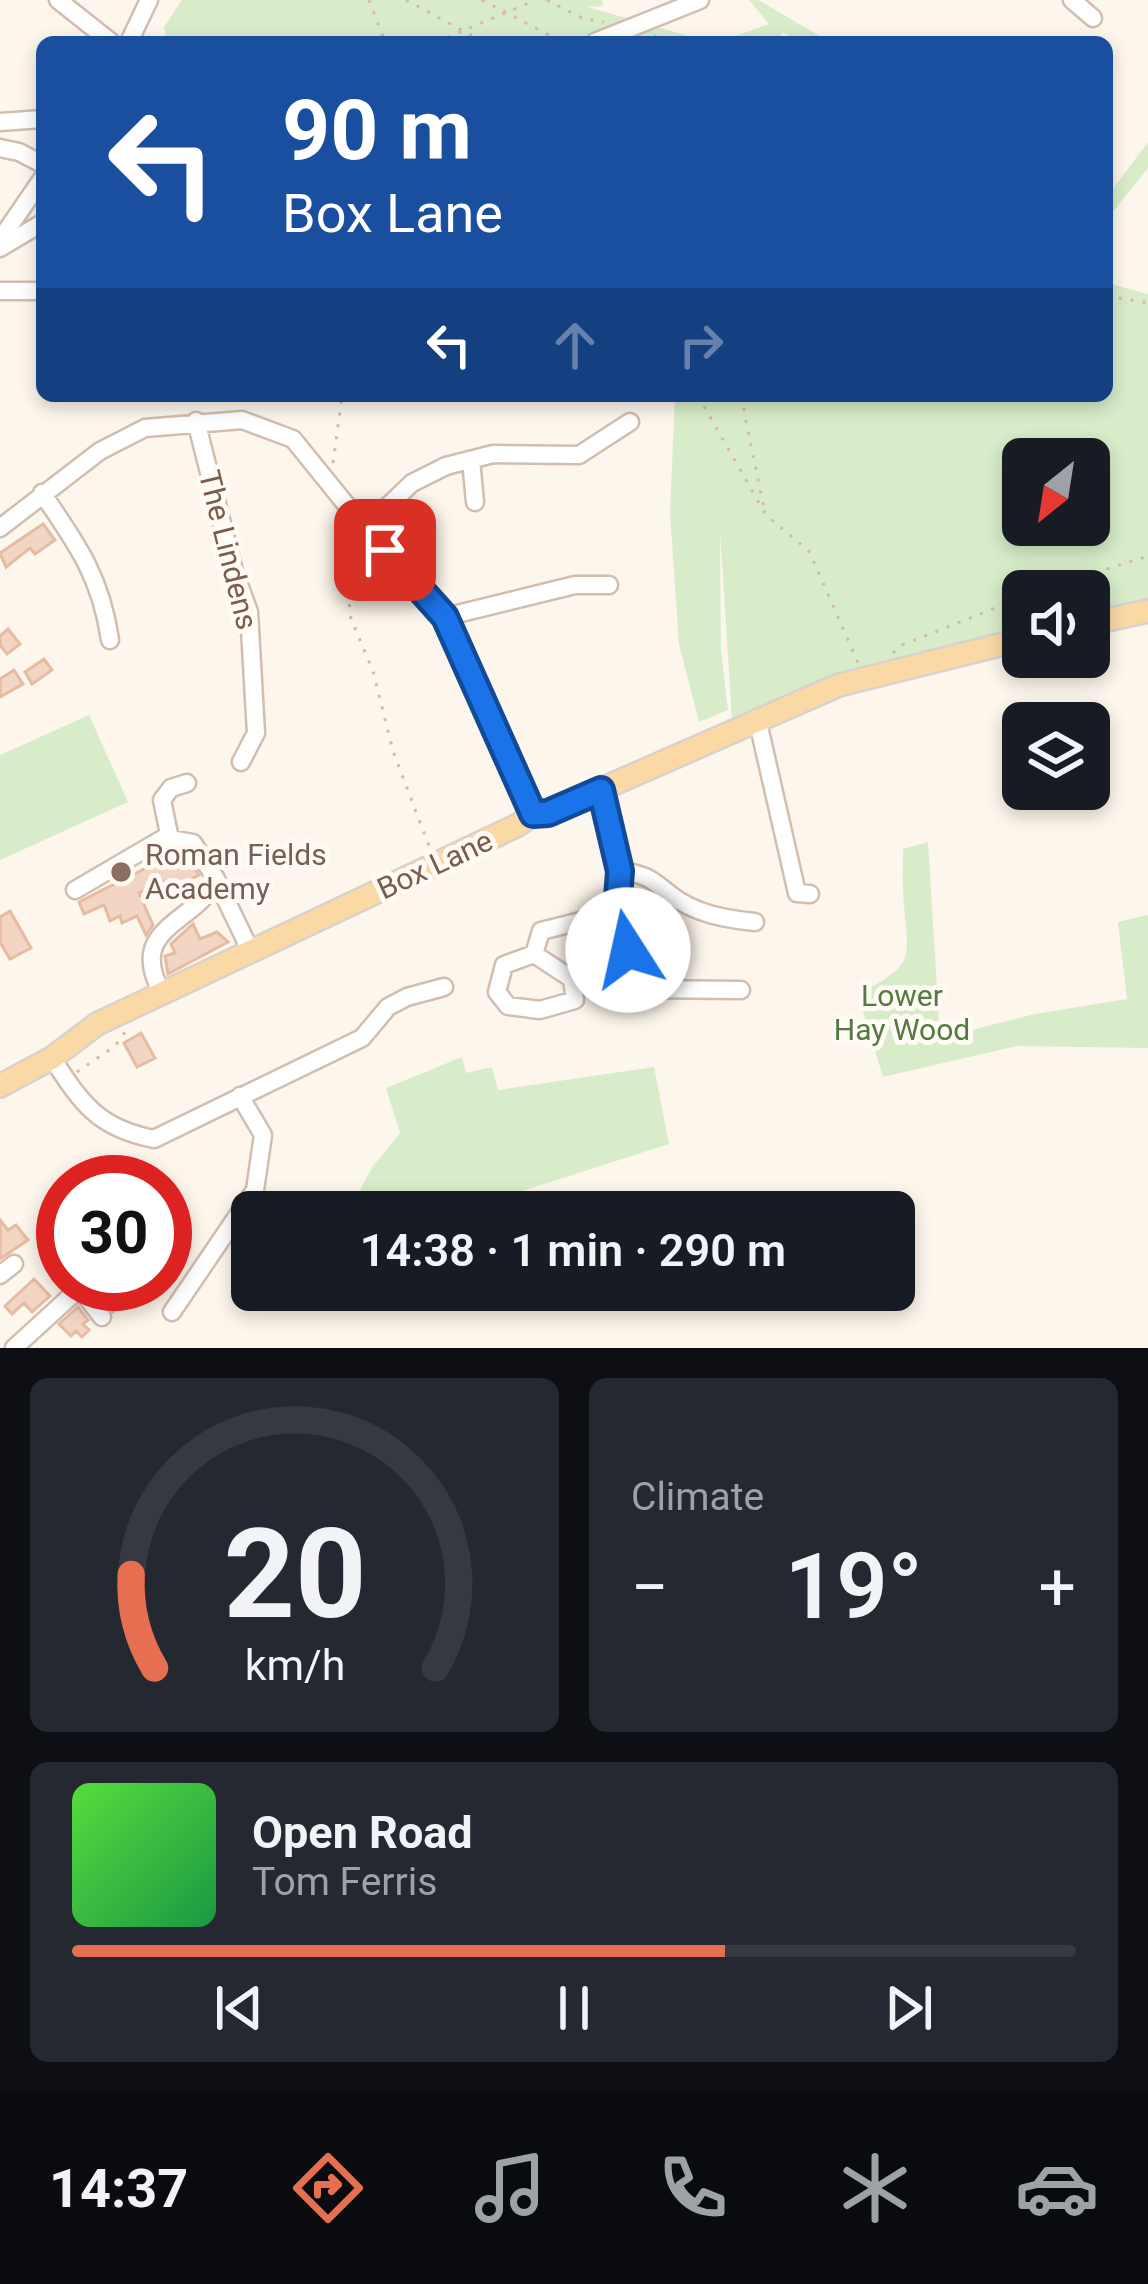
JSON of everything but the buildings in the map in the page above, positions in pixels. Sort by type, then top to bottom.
[{"type":"main road","points":[[1110,619],[1148,611]]},
{"type":"main road","name":"Box Lane","points":[[0,1085],[52,1058],[97,1024],[533,814],[548,813],[757,718],[864,678],[1002,644]]},
{"type":"street","points":[[58,0],[103,36]]},
{"type":"street","points":[[132,36],[149,0]]},
{"type":"street","points":[[610,36],[700,0]]},
{"type":"street","points":[[1072,0],[1094,18]]},
{"type":"street","points":[[0,122],[36,119]]},
{"type":"street","points":[[0,148],[36,161]]},
{"type":"street","points":[[0,244],[36,188]]},
{"type":"street","points":[[0,244],[36,227]]},
{"type":"street","points":[[0,291],[36,291]]},
{"type":"street","points":[[0,528],[100,452],[145,428],[242,419],[293,439],[445,617],[533,814]]},
{"type":"street","name":"The Lindens","points":[[196,421],[249,612],[256,733],[242,762]]},
{"type":"street","points":[[365,528],[412,483],[446,466],[494,454],[579,455],[630,422]]},
{"type":"street","points":[[471,460],[475,502]]},
{"type":"street","points":[[42,493],[89,562],[105,604],[110,640]]},
{"type":"street","points":[[445,617],[575,585],[608,585]]},
{"type":"street","points":[[757,718],[797,893],[810,894]]},
{"type":"street","points":[[170,839],[162,800],[171,788],[188,783]]},
{"type":"street","points":[[601,790],[620,871],[617,911],[639,989],[741,990]]},
{"type":"street","points":[[75,890],[164,838],[193,843],[216,879],[250,952]]},
{"type":"street","points":[[620,871],[652,876],[672,897],[719,919],[755,922]]},
{"type":"street","points":[[156,996],[151,957],[158,939],[176,917],[208,896],[216,879]]},
{"type":"street","points":[[534,954],[541,932],[617,911]]},
{"type":"street","points":[[534,954],[572,980],[575,1000],[540,1010],[508,1006],[497,992],[504,964],[534,954]]},
{"type":"street","points":[[52,1058],[100,1120],[124,1133],[154,1139],[362,1038],[388,1007],[444,987]]},
{"type":"street","points":[[172,1312],[255,1190],[263,1135],[240,1096]]},
{"type":"street","points":[[14,1348],[55,1311]]},
{"type":"street","points":[[98,1311],[102,1317]]},
{"type":"path","points":[[369,0],[383,36]]},
{"type":"path","points":[[406,0],[474,36]]},
{"type":"path","points":[[482,0],[551,36]]},
{"type":"path","points":[[450,36],[536,0]]},
{"type":"path","points":[[1113,297],[1148,303]]},
{"type":"path","points":[[329,483],[342,402]]},
{"type":"path","points":[[701,402],[766,515],[809,551],[864,678]]},
{"type":"path","points":[[744,402],[766,515]]},
{"type":"path","points":[[385,550],[346,574],[351,619],[373,671],[393,751],[436,864]]},
{"type":"path","points":[[1104,570],[1148,556]]},
{"type":"path","points":[[889,656],[902,645],[1002,605]]},
{"type":"path","points":[[66,1079],[115,1046],[156,996]]},
{"type":"green space","points":[[182,0],[602,0],[603,6],[588,7],[688,36],[166,36],[164,27]]},
{"type":"green space","points":[[749,0],[758,0],[820,36],[783,32],[780,36],[735,36],[769,24]]},
{"type":"green space","points":[[1148,142],[1148,168],[1113,212],[1113,189]]},
{"type":"green space","points":[[1113,285],[1148,294],[1148,601],[1110,610],[1110,570],[1002,570],[1002,636],[871,667],[732,719],[720,530],[721,650],[728,710],[699,722],[679,644],[670,513],[675,402],[1113,402]]},
{"type":"green space","points":[[89,715],[128,802],[0,860],[0,755]]},
{"type":"green space","name":"Lower Hay Wood","points":[[928,842],[940,1038],[1035,1014],[1127,999],[1118,922],[1148,915],[1148,1048],[1017,1046],[883,1077],[858,995],[904,961],[903,849]]},
{"type":"green space","points":[[462,1057],[466,1073],[492,1067],[498,1090],[654,1067],[669,1144],[522,1191],[359,1191],[400,1133],[386,1088]]},
{"type":"place","name":"Roman Fields Academy","points":[[121,872]]},
{"type":"route","points":[[385,550],[445,617],[533,814],[548,813],[601,790],[620,871],[617,911],[628,950]]}]
